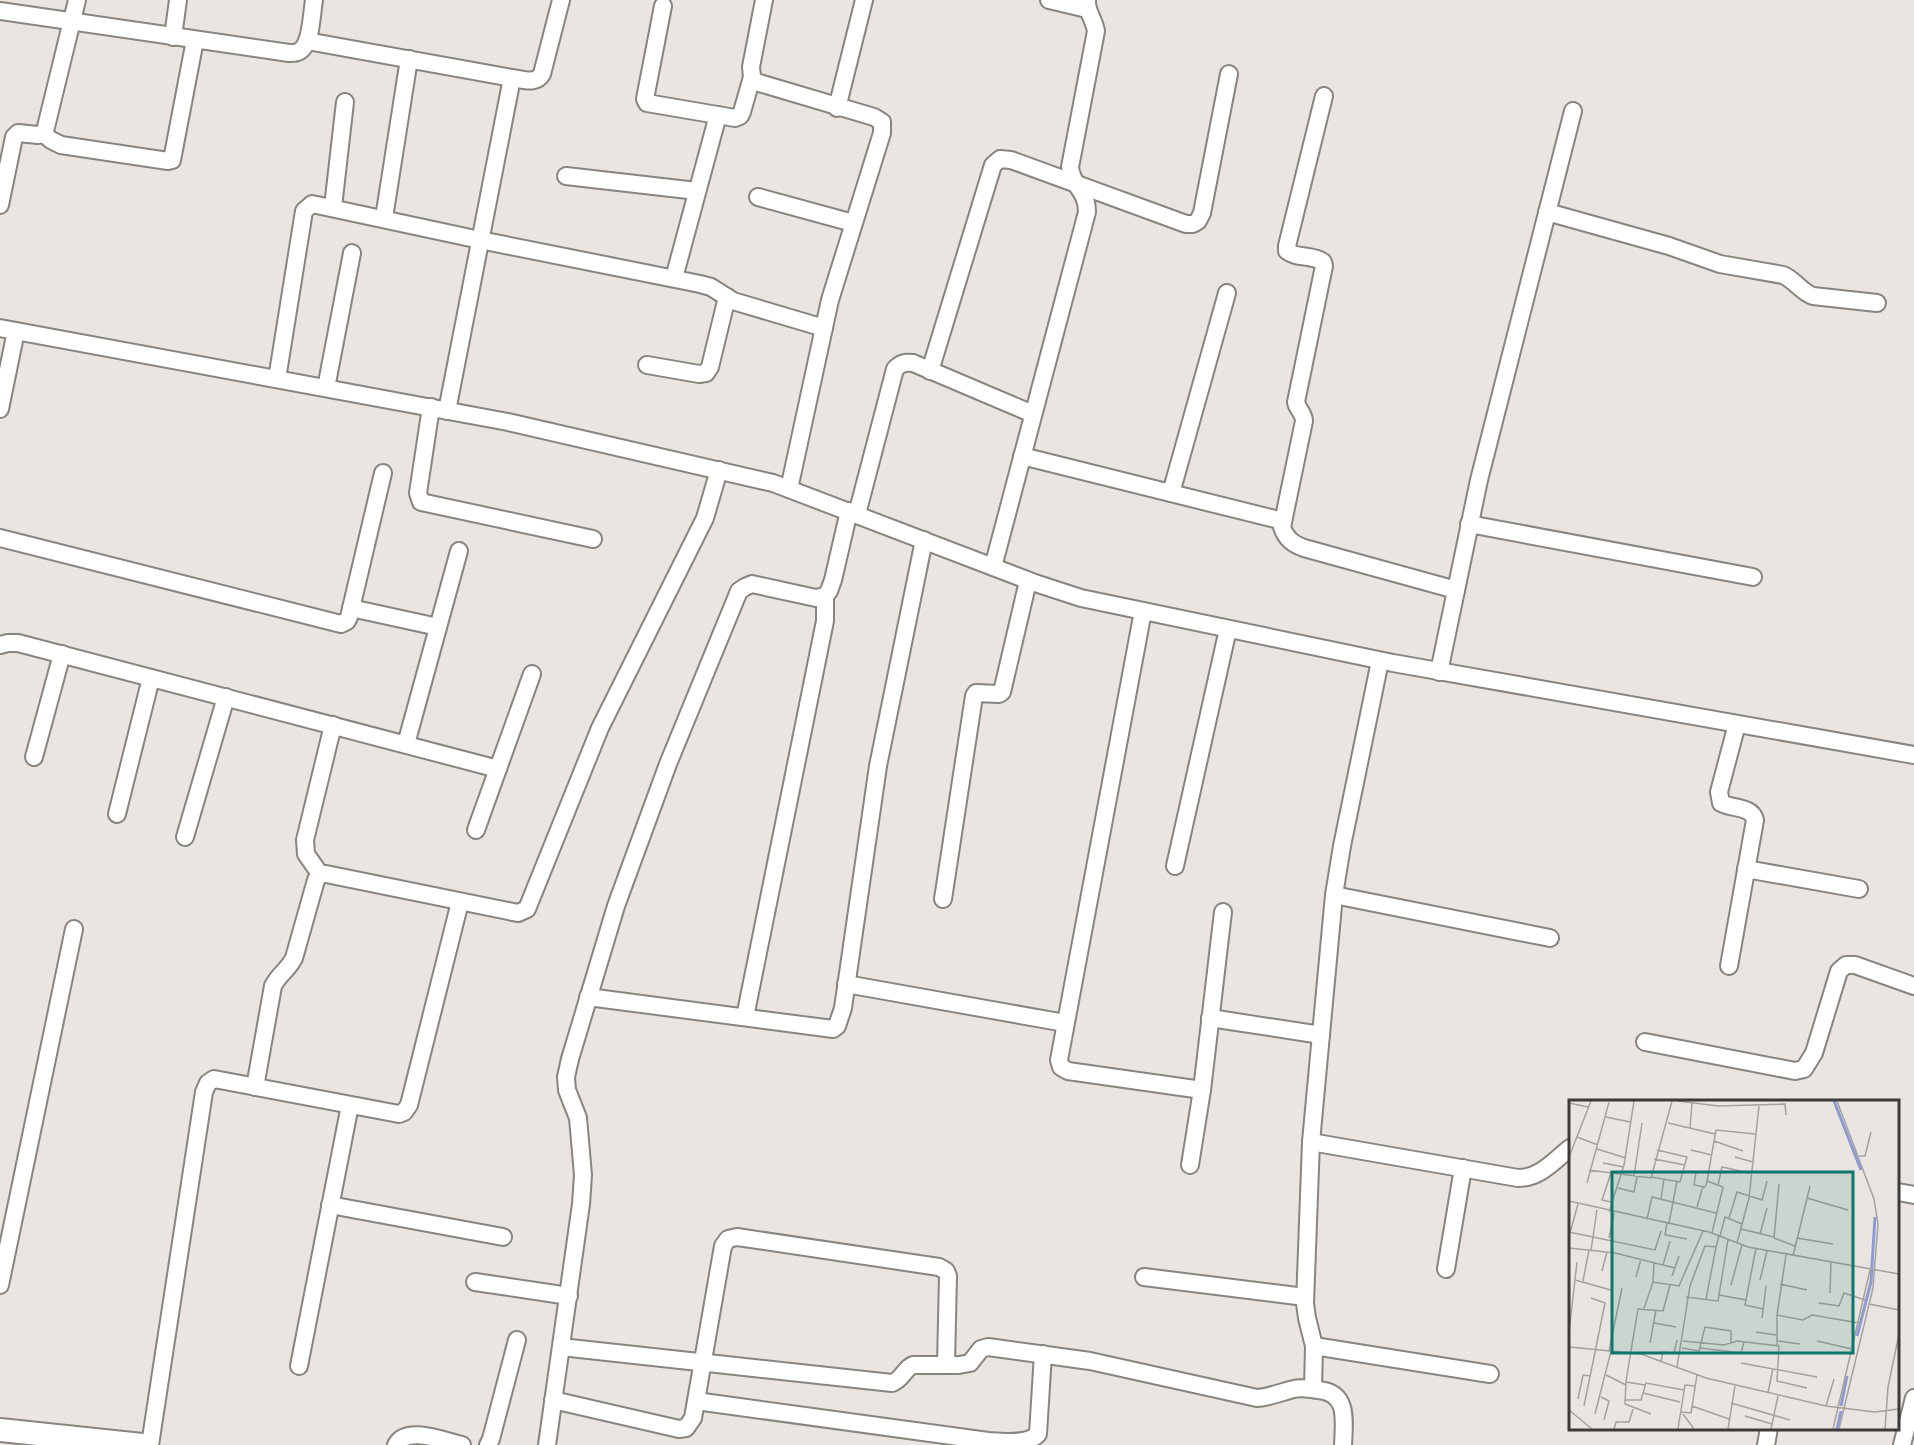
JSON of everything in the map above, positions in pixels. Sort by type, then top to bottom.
[{"type":"main road","points":[[0,1430],[142,1445]]},
{"type":"street","points":[[44,134],[77,0]]},
{"type":"street","points":[[173,37],[178,0]]},
{"type":"street","points":[[0,11],[289,53],[298,52],[304,48],[314,0]]},
{"type":"street","points":[[307,41],[534,81],[539,79],[561,0]]},
{"type":"street","points":[[663,6],[645,99],[647,103],[735,118],[740,116],[752,77],[764,0]]},
{"type":"street","points":[[837,108],[864,0]]},
{"type":"street","points":[[993,567],[1087,212],[1087,202],[1071,176],[1070,167],[1095,23],[1087,5],[1049,0]]},
{"type":"street","points":[[44,134],[61,145],[172,160],[195,40]]},
{"type":"street","points":[[384,218],[409,59]]},
{"type":"street","points":[[930,371],[993,165],[1000,159],[1011,160],[1186,224],[1193,224],[1198,221],[1202,213],[1229,74]]},
{"type":"street","points":[[752,77],[756,82],[837,108],[874,117],[882,122],[882,133],[830,300],[789,489]]},
{"type":"street","points":[[512,78],[480,240],[418,494],[421,502],[593,539]]},
{"type":"street","points":[[1324,96],[1287,246],[1287,251],[1291,254],[1318,258],[1323,261],[1324,266],[1296,402],[1304,416],[1304,421],[1282,527],[1285,535],[1294,544],[1304,548],[1456,590]]},
{"type":"street","points":[[333,207],[345,102]]},
{"type":"street","points":[[1439,672],[1479,480],[1573,111]]},
{"type":"street","points":[[674,278],[718,115]]},
{"type":"street","points":[[0,205],[14,137],[18,133],[44,134]]},
{"type":"street","points":[[566,176],[698,191]]},
{"type":"street","points":[[758,197],[853,223]]},
{"type":"street","points":[[277,379],[304,212],[312,204],[674,278],[711,287],[744,305],[824,328]]},
{"type":"street","points":[[1547,212],[1669,246],[1720,264],[1784,275],[1791,278],[1806,294],[1813,296],[1877,303]]},
{"type":"street","points":[[326,388],[352,253]]},
{"type":"street","points":[[1171,493],[1227,293]]},
{"type":"street","points":[[647,365],[699,374],[706,373],[710,367],[727,297]]},
{"type":"street","points":[[0,409],[8,329],[508,422],[719,471],[789,489],[1028,581],[1081,598],[1380,661],[1914,755]]},
{"type":"street","points":[[547,1445],[582,1204],[578,1118],[567,1090],[566,1077],[570,1059],[616,906],[668,764],[739,591],[752,584],[816,598],[825,596],[830,591],[895,369],[899,364],[906,362],[1033,414]]},
{"type":"street","points":[[1022,456],[1283,521]]},
{"type":"street","points":[[320,874],[518,914],[527,909],[600,728],[705,518],[719,471]]},
{"type":"street","points":[[0,538],[341,624],[347,621],[351,608],[383,473]]},
{"type":"street","points":[[1469,524],[1753,577]]},
{"type":"street","points":[[588,997],[833,1029],[837,1026],[846,984],[878,766],[924,540]]},
{"type":"street","points":[[406,744],[459,550]]},
{"type":"street","points":[[943,900],[974,696],[976,693],[999,694],[1002,692],[1028,581]]},
{"type":"street","points":[[745,1017],[825,621],[825,596]]},
{"type":"street","points":[[351,608],[438,627]]},
{"type":"street","points":[[1143,611],[1059,1060],[1061,1067],[1068,1071],[1202,1090]]},
{"type":"street","points":[[1175,866],[1228,629]]},
{"type":"street","points":[[0,645],[8,642],[18,643],[498,769]]},
{"type":"street","points":[[34,757],[62,654]]},
{"type":"street","points":[[1313,1389],[1314,1346],[1307,1318],[1305,1297],[1311,1142],[1334,895],[1380,661]]},
{"type":"street","points":[[476,830],[532,674]]},
{"type":"street","points":[[117,814],[151,678]]},
{"type":"street","points":[[185,837],[226,697]]},
{"type":"street","points":[[1729,966],[1755,820],[1751,811],[1721,803],[1719,792],[1737,724]]},
{"type":"street","points":[[320,874],[306,854],[305,840],[333,725]]},
{"type":"street","points":[[1746,869],[1859,889]]},
{"type":"street","points":[[255,1087],[273,986],[278,976],[289,969],[294,958],[316,880],[320,874]]},
{"type":"street","points":[[1334,895],[1550,938]]},
{"type":"street","points":[[150,1445],[204,1092],[208,1083],[214,1079],[399,1114],[404,1112],[409,1105],[460,902]]},
{"type":"street","points":[[1190,1165],[1202,1090],[1223,912]]},
{"type":"street","points":[[0,1285],[74,929]]},
{"type":"street","points":[[1646,1042],[1795,1071],[1804,1069],[1814,1053],[1839,971],[1846,965],[1855,965],[1914,986]]},
{"type":"street","points":[[846,984],[1065,1023]]},
{"type":"street","points":[[1210,1018],[1321,1035]]},
{"type":"street","points":[[299,1366],[350,1105]]},
{"type":"street","points":[[1311,1142],[1518,1178],[1536,1175],[1569,1149]]},
{"type":"street","points":[[1446,1269],[1463,1168]]},
{"type":"street","points":[[1899,1192],[1914,1195]]},
{"type":"street","points":[[330,1205],[503,1237]]},
{"type":"street","points":[[554,1400],[679,1430],[686,1428],[693,1418],[723,1246],[728,1239],[737,1237],[939,1267],[946,1271],[948,1276],[946,1364]]},
{"type":"street","points":[[1144,1277],[1305,1297]]},
{"type":"street","points":[[475,1282],[569,1296]]},
{"type":"street","points":[[488,1445],[517,1340]]},
{"type":"street","points":[[1314,1346],[1490,1374]]},
{"type":"street","points":[[561,1347],[892,1383],[897,1382],[907,1367],[970,1364],[981,1349],[988,1347],[1090,1361],[1257,1398],[1297,1388],[1326,1390],[1341,1401],[1344,1423],[1343,1445]]},
{"type":"street","points":[[696,1401],[988,1441],[1027,1442],[1038,1434],[1043,1354]]},
{"type":"street","points":[[1902,1445],[1908,1405]]},
{"type":"street","points":[[1766,1445],[1769,1430]]},
{"type":"street","points":[[396,1445],[399,1439],[413,1434],[462,1445]]}]
